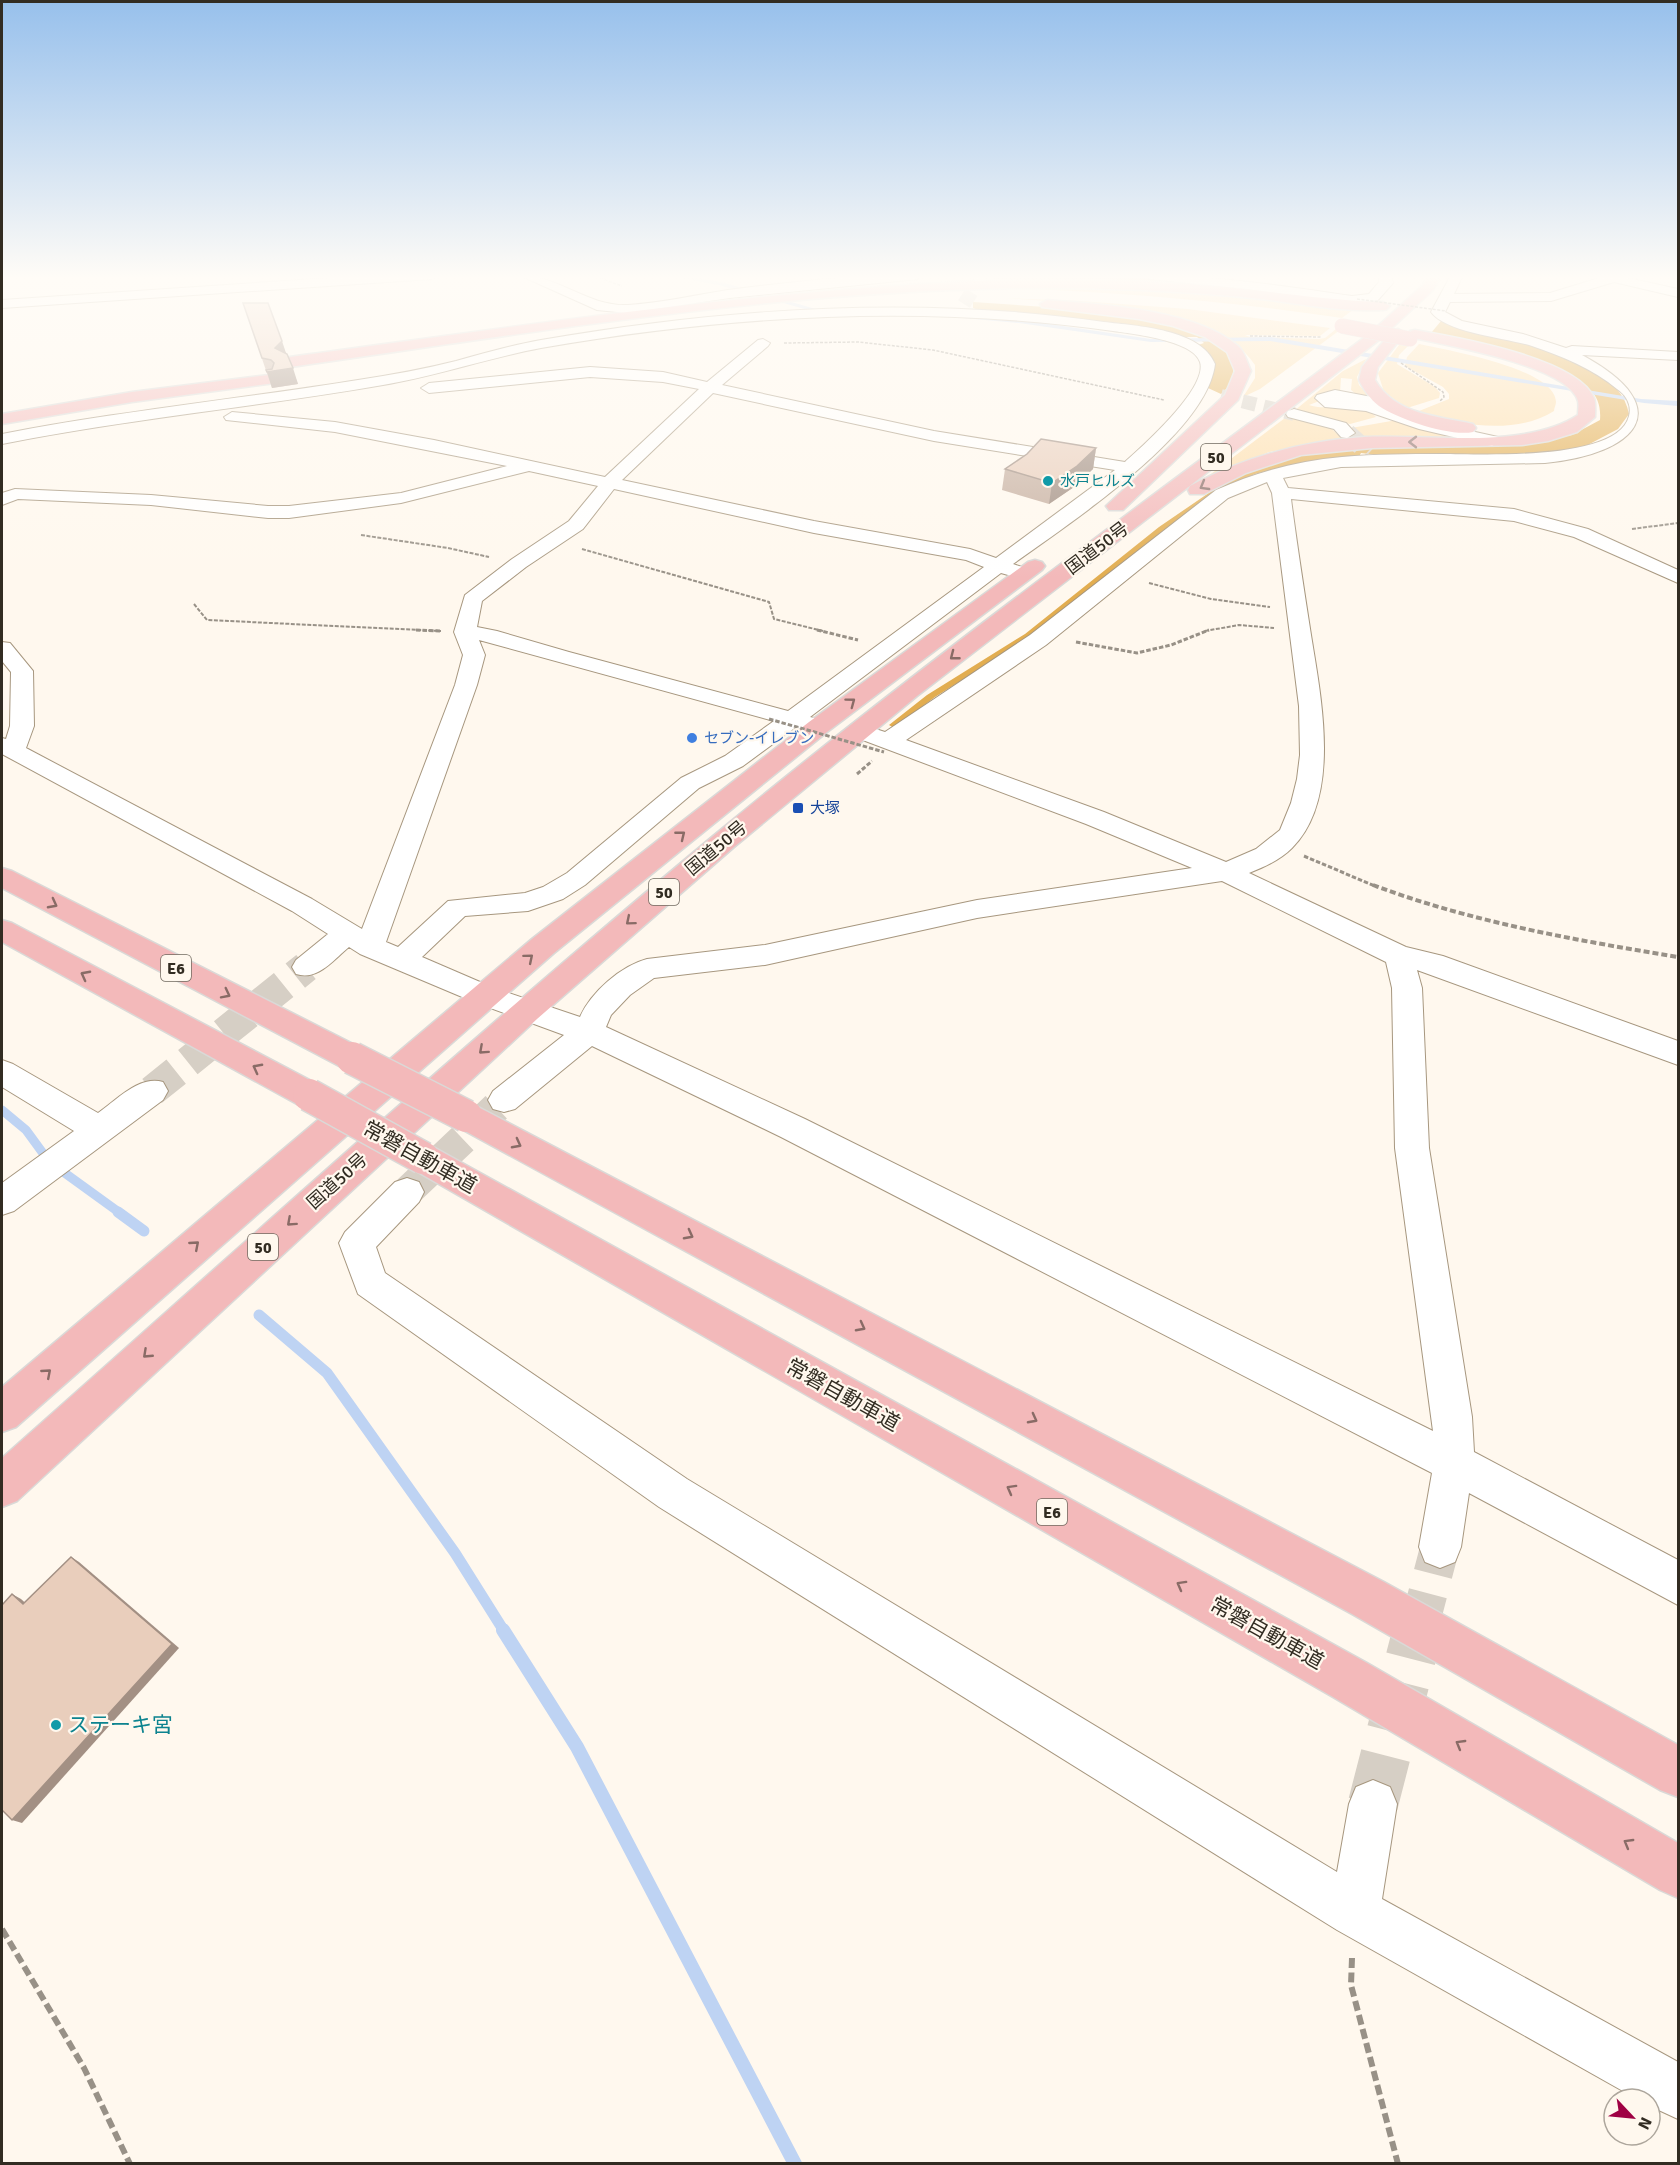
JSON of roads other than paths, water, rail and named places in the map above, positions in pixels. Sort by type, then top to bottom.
[{"type":"highway","points":[[4,421],[249,376]]},
{"type":"highway","points":[[1116,506],[1221,408],[1239,388],[1244,376]]},
{"type":"highway","name":"国道50号","points":[[2,1486],[526,1011],[724,841],[999,622],[1323,376]]},
{"type":"highway","points":[[1368,376],[1369,387],[1387,404],[1429,420],[1491,430],[1542,426],[1560,418],[1568,406],[1567,397],[1555,384],[1541,376]]},
{"type":"highway","points":[[999,622],[1066,587],[1168,508],[1218,478],[1275,456],[1317,447],[1391,442],[1532,439],[1573,428],[1587,417],[1589,404],[1586,396],[1572,383],[1558,376]]},
{"type":"highway","name":"国道50号","points":[[2,1413],[484,995],[818,727],[1228,423]]},
{"type":"highway","name":"E6","points":[[2,877],[466,1116],[1368,1598],[1678,1772]]},
{"type":"highway","name":"常磐自動車道","points":[[2,930],[309,1095],[415,1175],[1350,1680],[1678,1872]]},
{"type":"street","points":[[4,421],[96,420],[181,411],[319,391],[398,376]]},
{"type":"street","points":[[319,391],[322,395],[367,394],[549,376]]},
{"type":"street","points":[[649,376],[663,377],[934,436],[1126,467]]},
{"type":"street","points":[[306,967],[359,940],[466,685],[474,655],[465,632],[472,599],[519,563],[576,525],[611,481],[724,376]]},
{"type":"street","points":[[403,959],[458,907],[528,902],[576,879],[690,783],[734,761],[1074,510],[1165,434],[1188,406],[1203,376]]},
{"type":"street","points":[[1277,483],[1318,465],[1372,457],[1534,458],[1600,447],[1615,441],[1633,424],[1637,416],[1637,403],[1622,384],[1610,376]]},
{"type":"street","points":[[1198,390],[1221,396]]},
{"type":"street","points":[[1387,404],[1335,395],[1323,398],[1331,404],[1375,407],[1419,425],[1492,441]]},
{"type":"street","points":[[181,411],[335,427],[434,445],[527,466],[611,481],[814,527],[970,555],[1024,574]]},
{"type":"street","points":[[1294,414],[1340,426],[1347,433]]},
{"type":"street","points":[[2,500],[15,494],[151,500],[268,512],[289,512],[400,498],[527,466]]},
{"type":"street","points":[[886,746],[1043,636],[1222,494],[1250,481],[1514,515],[1581,533],[1678,577]]},
{"type":"street","points":[[504,1100],[589,1032],[598,1010],[620,988],[647,969],[765,955],[977,909],[1225,872],[1251,863],[1281,844],[1294,827],[1306,791],[1311,759],[1312,716],[1277,483]]},
{"type":"street","points":[[465,632],[490,635],[572,660],[793,718],[818,727]]},
{"type":"street","points":[[2,648],[22,671],[22,726],[8,747],[302,905],[359,940],[484,995],[589,1032],[793,1128],[1454,1463],[1678,1583]]},
{"type":"street","points":[[860,731],[886,746],[1095,818],[1225,872],[1399,956],[1433,963],[1678,1053]]},
{"type":"street","points":[[1399,956],[1407,988],[1412,1148],[1452,1417],[1454,1463],[1440,1547]]},
{"type":"street","points":[[2,1072],[99,1130]]},
{"type":"street","points":[[2,1201],[152,1091]]},
{"type":"street","points":[[415,1175],[357,1243],[371,1283],[673,1492],[1354,1912],[1678,2092]]},
{"type":"street","points":[[1354,1912],[1373,1804]]},
{"type":"water","points":[[1481,376],[1504,376],[1641,399],[1678,401],[1678,406],[1644,403]]},
{"type":"waterway","points":[[2,1110],[26,1130],[45,1156]]},
{"type":"waterway","points":[[62,1171],[120,1213]]},
{"type":"waterway","points":[[118,1212],[144,1231]]},
{"type":"waterway","points":[[259,1315],[327,1373],[455,1553],[504,1631]]},
{"type":"waterway","points":[[503,1630],[577,1747],[795,2164]]},
{"type":"tunnel","points":[[1221,396],[1294,414]]},
{"type":"tunnel","points":[[1347,433],[1369,453]]},
{"type":"tunnel","points":[[152,1091],[306,967]]},
{"type":"tunnel","points":[[407,1192],[504,1100]]},
{"type":"tunnel","points":[[1418,1631],[1440,1547]]},
{"type":"tunnel","points":[[1373,1804],[1418,1630]]},
{"type":"place","name":"水戸ヒルズ","points":[[1048,481]]},
{"type":"place","name":"セブン-イレブン","points":[[692,738]]},
{"type":"place","name":"大塚","points":[[798,808]]},
{"type":"place","name":"ステーキ宮","points":[[56,1725]]}]
